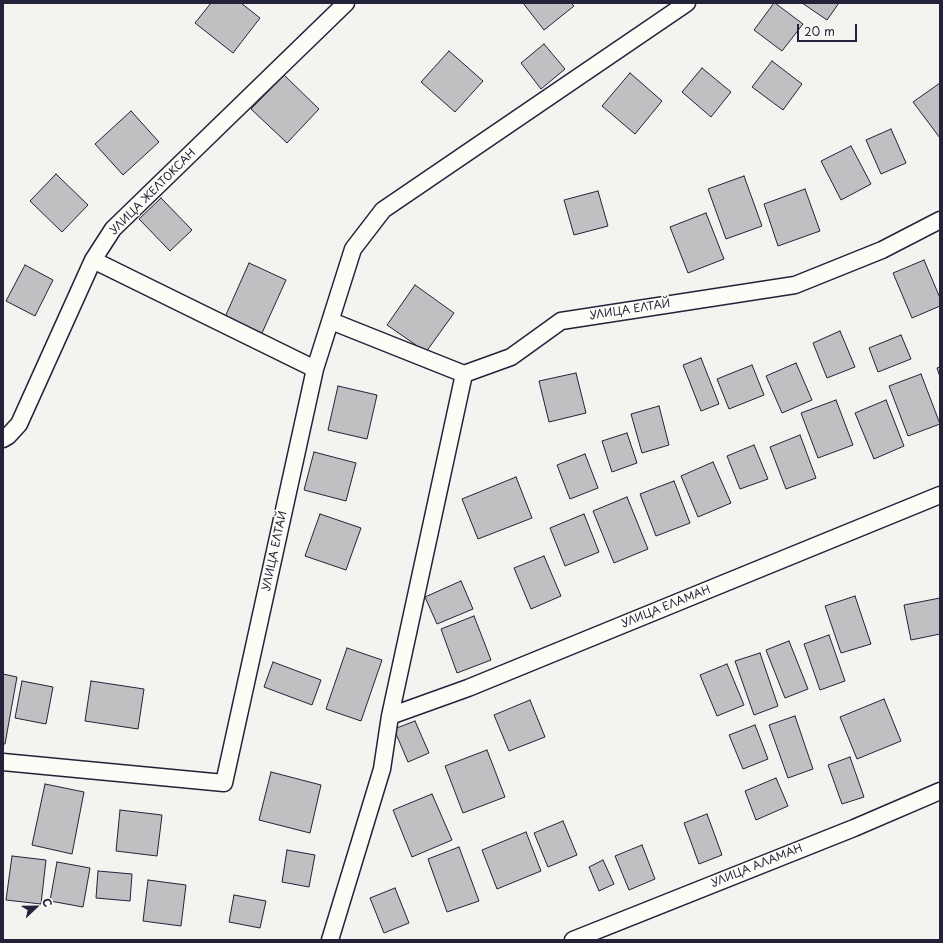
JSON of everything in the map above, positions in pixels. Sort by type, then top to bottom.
[{"type":"street","name":"УЛИЦА ЖЕЛТОКСАН","points":[[3,439],[8,436],[19,424],[94,260],[113,229],[346,3]]},
{"type":"street","name":"УЛИЦА ЕЛТАЙ","points":[[3,762],[224,784],[315,369],[353,249],[383,210],[687,3]]},
{"type":"street","name":"УЛИЦА ЕЛТАЙ","points":[[464,374],[511,357],[562,320],[795,285],[882,250],[940,220]]},
{"type":"street","points":[[94,260],[315,369]]},
{"type":"street","points":[[330,320],[464,374],[390,716],[382,769],[330,940]]},
{"type":"street","name":"УЛИЦА ЕЛАМАН","points":[[390,716],[468,688],[940,495]]},
{"type":"street","name":"УЛИЦА АЛАМАН","points":[[573,940],[854,828],[940,792]]},
{"type":"building","points":[[211,3],[241,3],[260,18],[233,53],[195,23]]},
{"type":"building","points":[[523,3],[571,3],[574,6],[544,30]]},
{"type":"building","points":[[774,3],[803,24],[782,51],[754,30]]},
{"type":"building","points":[[802,3],[839,3],[827,20]]},
{"type":"building","points":[[544,44],[565,69],[541,89],[521,63]]},
{"type":"building","points":[[449,51],[483,81],[455,112],[421,82]]},
{"type":"building","points":[[772,61],[802,84],[783,110],[752,87]]},
{"type":"building","points":[[702,68],[731,92],[711,117],[682,92]]},
{"type":"building","points":[[630,73],[662,101],[635,134],[602,106]]},
{"type":"building","points":[[284,75],[319,109],[287,143],[251,109]]},
{"type":"building","points":[[940,83],[940,138],[913,102]]},
{"type":"building","points":[[131,111],[159,142],[123,175],[95,144]]},
{"type":"building","points":[[891,129],[906,163],[881,174],[866,140]]},
{"type":"building","points":[[851,146],[871,184],[841,200],[821,161]]},
{"type":"building","points":[[56,174],[88,205],[62,232],[30,201]]},
{"type":"building","points":[[744,176],[762,226],[726,239],[708,189]]},
{"type":"building","points":[[805,189],[820,231],[778,246],[764,204]]},
{"type":"building","points":[[598,191],[608,226],[574,235],[564,200]]},
{"type":"building","points":[[161,198],[192,230],[170,251],[139,219]]},
{"type":"building","points":[[706,213],[724,259],[688,273],[670,227]]},
{"type":"building","points":[[924,260],[940,298],[940,306],[912,318],[893,273]]},
{"type":"building","points":[[249,263],[286,280],[262,333],[225,317]]},
{"type":"building","points":[[25,265],[53,280],[35,316],[6,301]]},
{"type":"building","points":[[415,285],[454,313],[426,352],[387,325]]},
{"type":"building","points":[[840,331],[855,367],[827,378],[813,343]]},
{"type":"building","points":[[901,335],[911,359],[878,372],[869,348]]},
{"type":"building","points":[[701,358],[719,404],[701,411],[683,365]]},
{"type":"building","points":[[796,363],[812,400],[782,413],[766,376]]},
{"type":"building","points":[[752,365],[764,395],[729,409],[717,379]]},
{"type":"building","points":[[940,367],[940,377],[937,368]]},
{"type":"building","points":[[576,373],[586,413],[549,422],[539,381]]},
{"type":"building","points":[[921,374],[940,424],[908,436],[889,386]]},
{"type":"building","points":[[338,386],[377,395],[367,439],[328,430]]},
{"type":"building","points":[[836,400],[853,445],[818,458],[801,413]]},
{"type":"building","points":[[886,400],[904,446],[874,459],[855,413]]},
{"type":"building","points":[[659,406],[669,445],[642,453],[631,414]]},
{"type":"building","points":[[627,433],[637,463],[612,472],[602,441]]},
{"type":"building","points":[[800,435],[816,478],[786,489],[770,447]]},
{"type":"building","points":[[754,445],[768,479],[740,489],[727,456]]},
{"type":"building","points":[[314,452],[356,463],[346,501],[304,490]]},
{"type":"building","points":[[585,454],[598,488],[570,499],[557,465]]},
{"type":"building","points":[[713,462],[731,503],[698,517],[681,476]]},
{"type":"building","points":[[516,477],[532,518],[478,539],[462,499]]},
{"type":"building","points":[[674,481],[690,523],[656,536],[640,494]]},
{"type":"building","points":[[627,497],[648,549],[614,563],[593,511]]},
{"type":"building","points":[[320,514],[361,528],[346,570],[305,556]]},
{"type":"building","points":[[584,514],[599,552],[565,566],[550,528]]},
{"type":"building","points":[[544,556],[561,596],[531,609],[514,568]]},
{"type":"building","points":[[461,581],[473,609],[437,624],[425,597]]},
{"type":"building","points":[[855,596],[871,644],[841,653],[825,606]]},
{"type":"building","points":[[940,598],[940,634],[911,640],[904,605]]},
{"type":"building","points":[[474,616],[491,660],[457,673],[441,629]]},
{"type":"building","points":[[829,635],[845,681],[820,690],[804,644]]},
{"type":"building","points":[[789,641],[808,689],[785,698],[766,650]]},
{"type":"building","points":[[347,648],[382,660],[361,721],[326,709]]},
{"type":"building","points":[[760,653],[778,706],[754,715],[735,661]]},
{"type":"building","points":[[273,662],[321,680],[312,705],[264,687]]},
{"type":"building","points":[[727,664],[744,705],[717,716],[700,675]]},
{"type":"building","points":[[3,674],[17,677],[5,744],[3,744]]},
{"type":"building","points":[[22,681],[53,687],[46,724],[15,718]]},
{"type":"building","points":[[91,681],[144,689],[138,729],[85,721]]},
{"type":"building","points":[[884,699],[901,741],[857,759],[840,717]]},
{"type":"building","points":[[530,700],[545,737],[509,751],[494,715]]},
{"type":"building","points":[[795,716],[813,769],[788,778],[769,725]]},
{"type":"building","points":[[415,721],[429,753],[408,762],[394,729]]},
{"type":"building","points":[[755,725],[768,759],[743,769],[729,735]]},
{"type":"building","points":[[487,750],[505,797],[463,813],[445,766]]},
{"type":"building","points":[[850,757],[864,797],[842,804],[828,765]]},
{"type":"building","points":[[271,772],[321,785],[310,833],[259,820]]},
{"type":"building","points":[[776,778],[788,806],[756,820],[745,791]]},
{"type":"building","points":[[45,784],[84,792],[72,854],[32,845]]},
{"type":"building","points":[[432,794],[452,840],[412,857],[393,810]]},
{"type":"building","points":[[120,810],[162,815],[157,856],[116,851]]},
{"type":"building","points":[[707,814],[722,855],[699,864],[684,823]]},
{"type":"building","points":[[563,821],[577,855],[548,867],[534,833]]},
{"type":"building","points":[[526,832],[541,871],[497,889],[482,850]]},
{"type":"building","points":[[642,845],[655,879],[629,890],[615,856]]},
{"type":"building","points":[[459,847],[479,901],[447,912],[428,859]]},
{"type":"building","points":[[287,850],[315,855],[309,887],[282,882]]},
{"type":"building","points":[[12,856],[46,860],[41,904],[6,900]]},
{"type":"building","points":[[603,860],[614,884],[599,891],[589,867]]},
{"type":"building","points":[[57,862],[90,868],[83,907],[50,901]]},
{"type":"building","points":[[98,871],[132,874],[130,901],[96,898]]},
{"type":"building","points":[[148,880],[186,885],[181,926],[143,921]]},
{"type":"building","points":[[395,888],[409,923],[384,933],[370,898]]},
{"type":"building","points":[[234,895],[266,901],[260,928],[229,922]]}]
